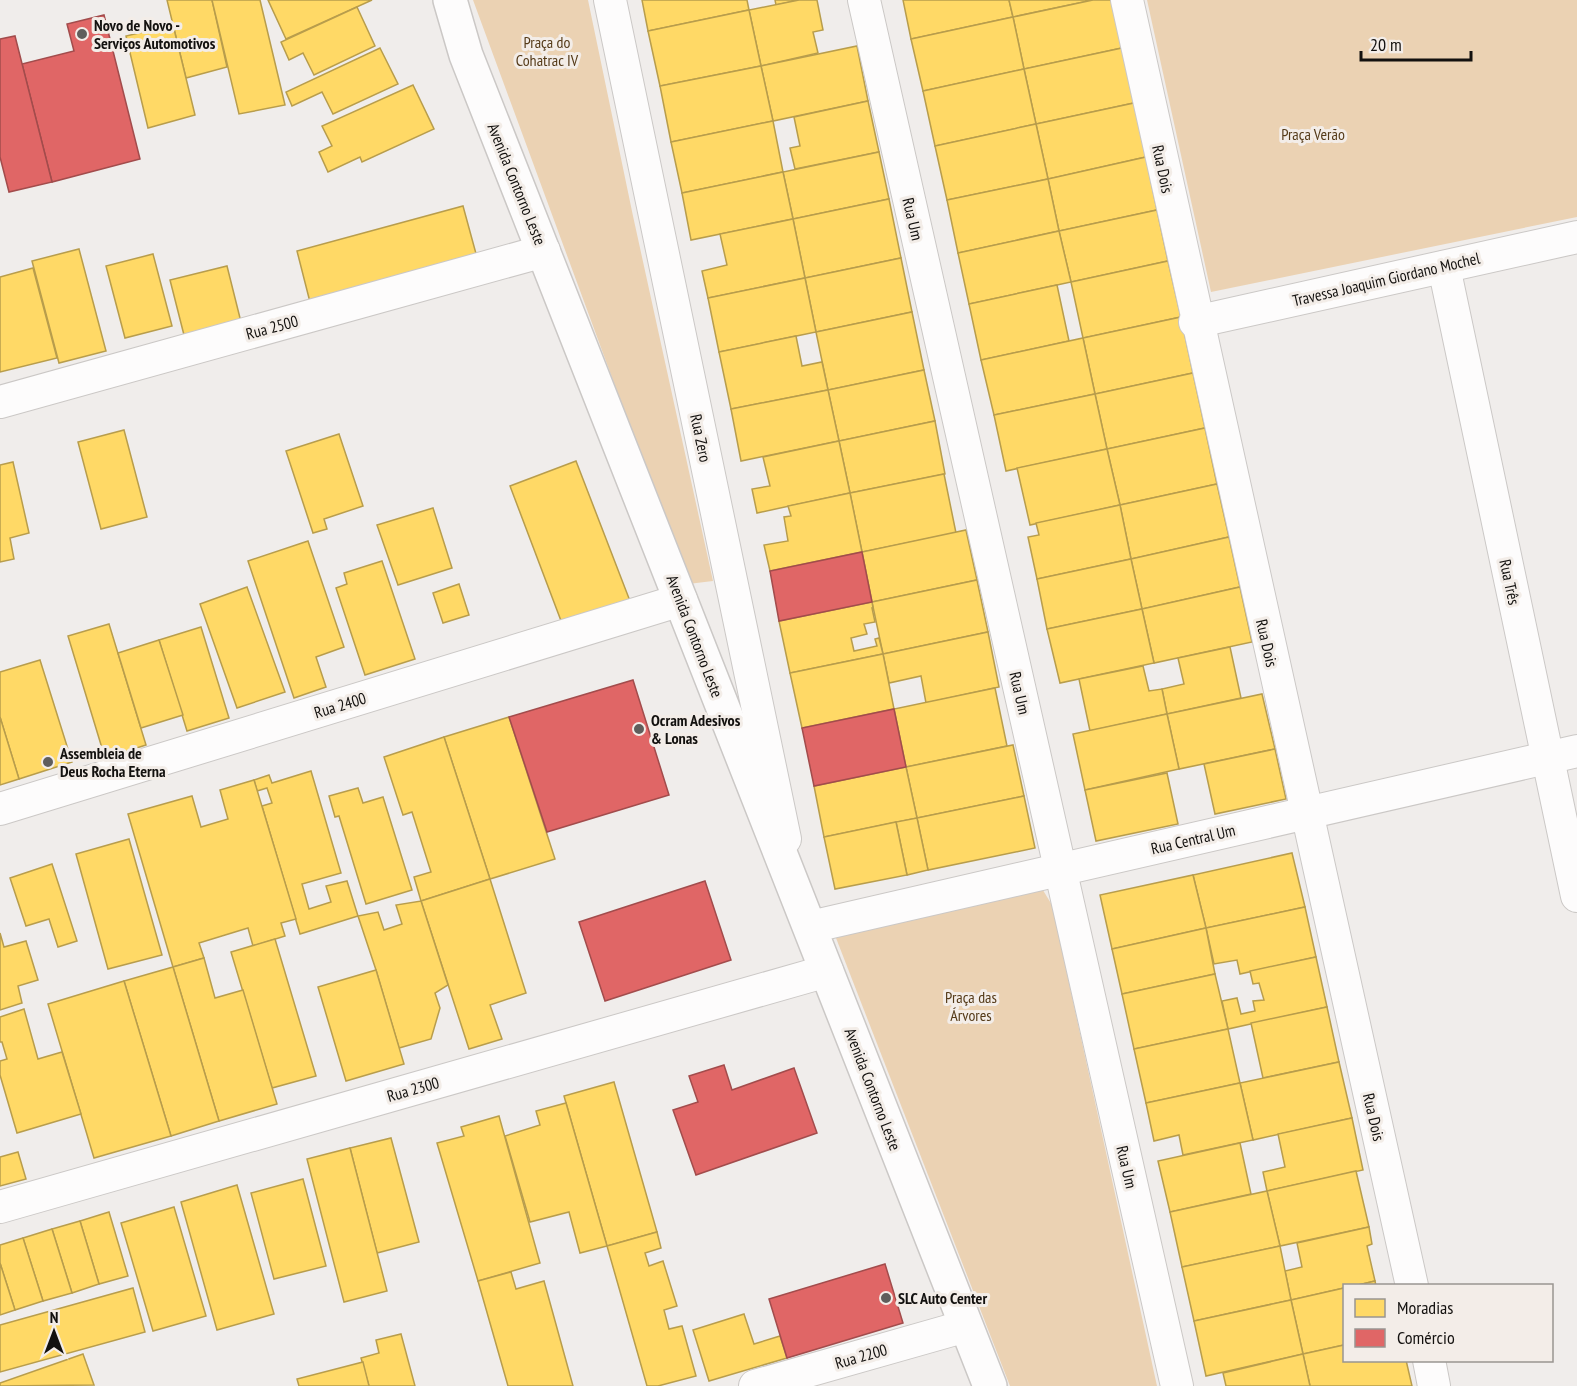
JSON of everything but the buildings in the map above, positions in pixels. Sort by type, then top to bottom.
[{"type":"main road","name":"Avenida Contorno Leste","points":[[429,0],[466,55]]},
{"type":"main road","name":"Avenida Contorno Leste","points":[[450,0],[466,55],[990,1386]]},
{"type":"street","name":"Rua Zero","points":[[610,0],[783,830],[790,877]]},
{"type":"street","name":"Rua Um","points":[[864,0],[1177,1386]]},
{"type":"street","name":"Rua Dois","points":[[1127,0],[1195,322],[1412,1284]]},
{"type":"street","name":"Travessa Joaquim Giordano Mochel","points":[[1195,322],[1577,237]]},
{"type":"street","name":"Rua 2500","points":[[0,402],[543,251]]},
{"type":"street","name":"Rua Três","points":[[1444,267],[1577,896]]},
{"type":"street","name":"Rua 2400","points":[[0,809],[681,600]]},
{"type":"street","name":"Rua Central Um","points":[[810,927],[1577,751]]},
{"type":"street","name":"Rua 2300","points":[[0,1207],[827,971]]},
{"type":"street","name":"Rua 2200","points":[[755,1386],[966,1326]]},
{"type":"street","points":[[1429,1362],[1434,1386]]},
{"type":"green space","name":"Praça do Cohatrac IV","points":[[473,0],[588,0],[713,581],[688,584]]},
{"type":"green space","name":"Praça Verão","points":[[1147,0],[1577,0],[1577,217],[1211,292]]},
{"type":"green space","name":"Praça das Árvores","points":[[1038,882],[1052,905],[1157,1386],[1010,1386],[836,938]]},
{"type":"place","name":"Novo de Novo - Serviços Automotivos","points":[[82,34]]},
{"type":"place","name":"Ocram Adesivos & Lonas","points":[[639,729]]},
{"type":"place","name":"Assembleia de Deus Rocha Eterna","points":[[48,762]]},
{"type":"place","name":"SLC Auto Center","points":[[886,1298]]}]
